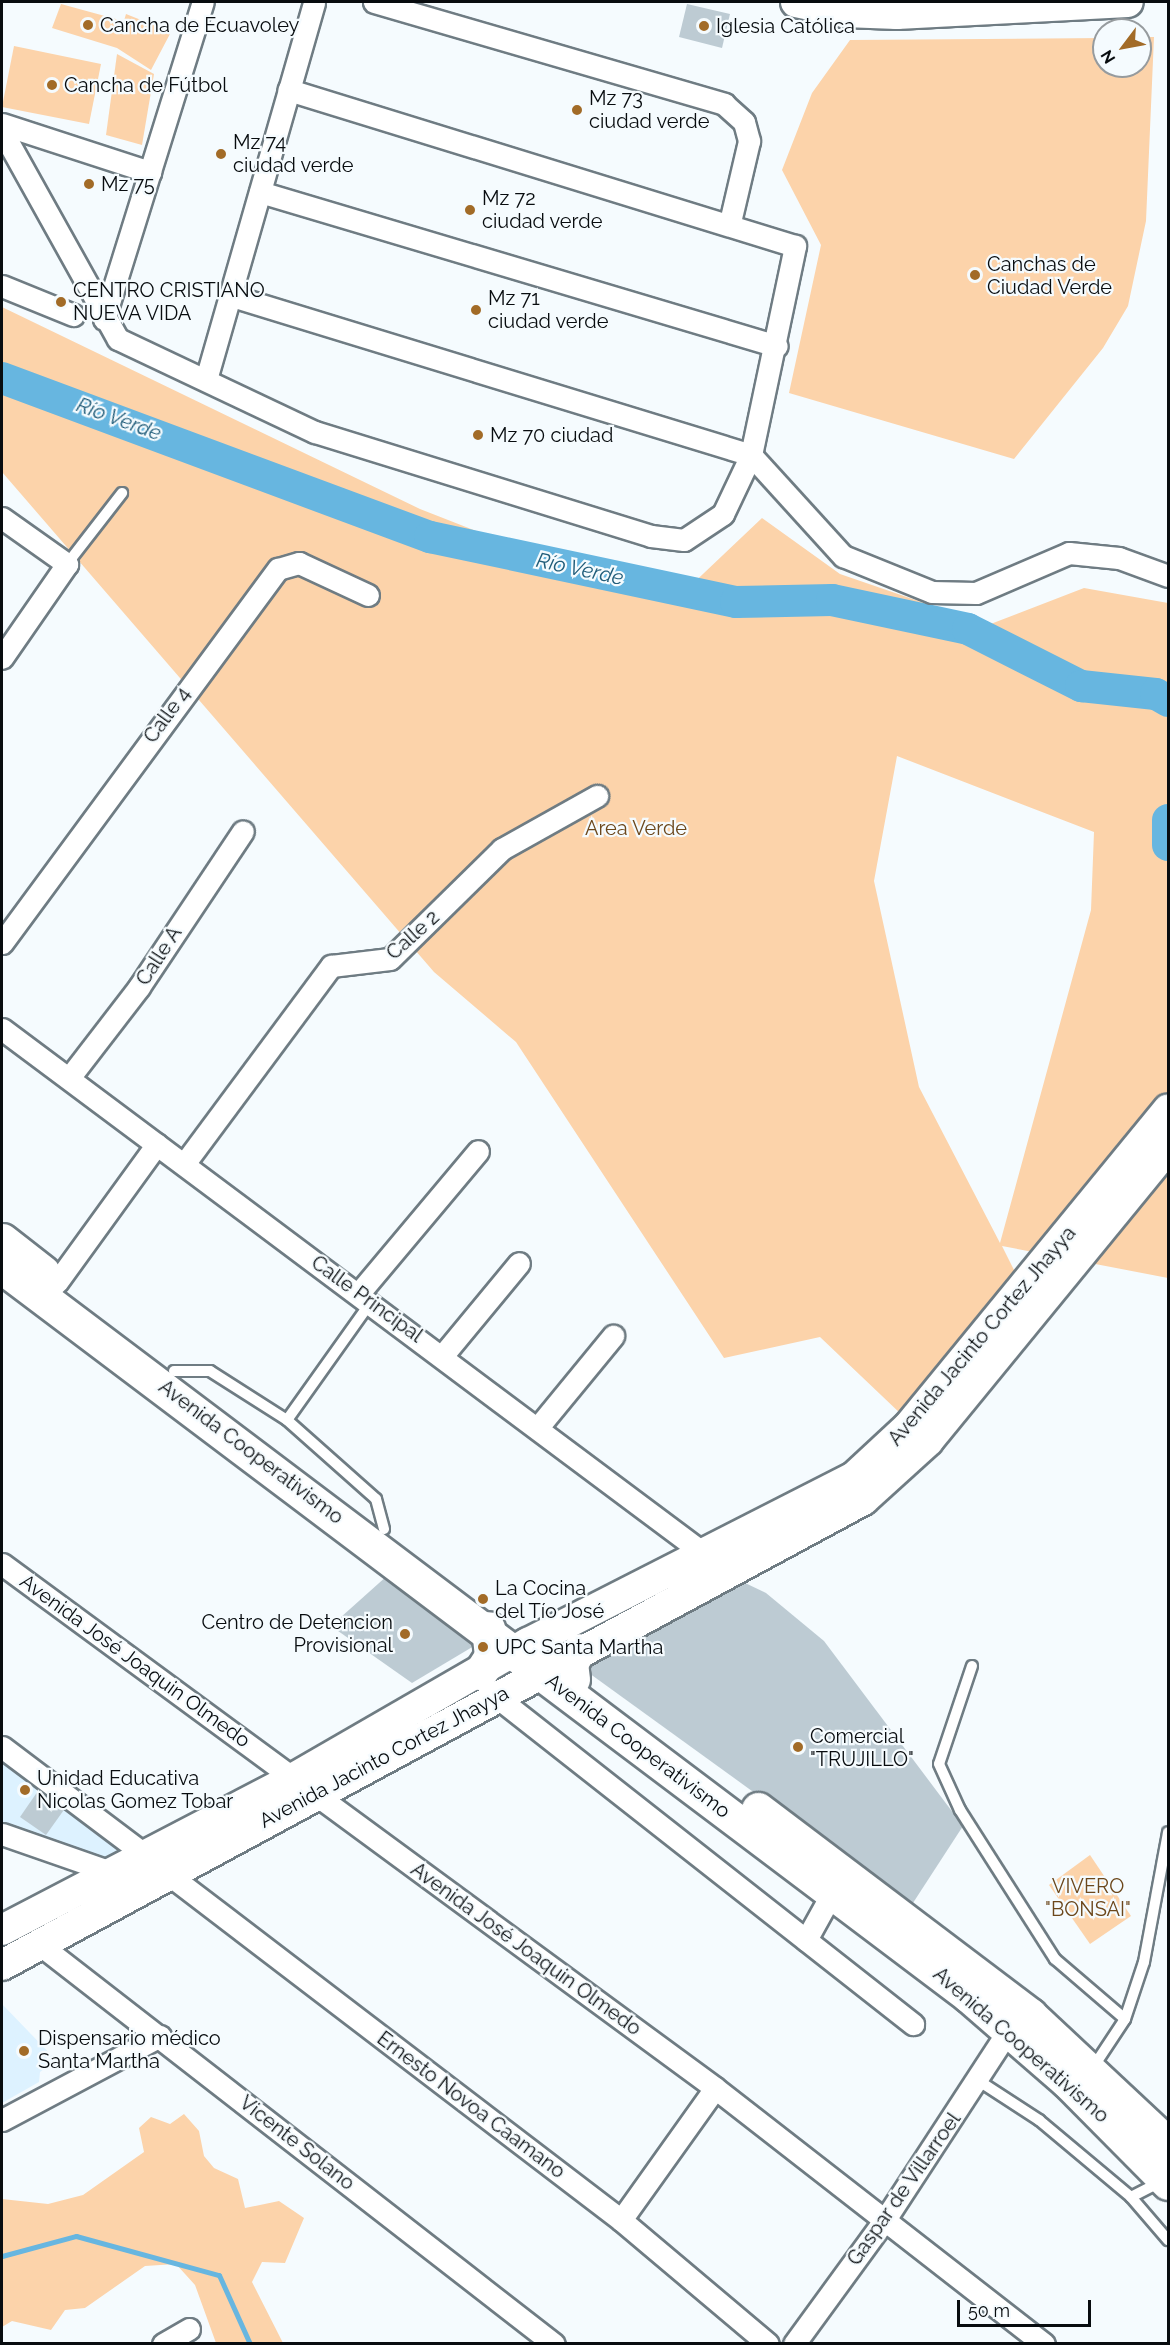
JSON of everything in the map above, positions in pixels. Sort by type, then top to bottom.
[{"type":"highway","name":"Avenida Cooperativismo","points":[[2,1240],[384,1529],[832,1893],[1008,2031],[1167,2181]]},
{"type":"highway","name":"Avenida Cooperativismo","points":[[2,1267],[488,1628],[548,1660],[836,1864],[1092,2070],[1168,2144]]},
{"type":"highway","points":[[488,1628],[491,1656],[489,1685]]},
{"type":"street","points":[[104,319],[203,2]]},
{"type":"street","points":[[207,376],[232,296],[314,2]]},
{"type":"street","points":[[374,2],[724,104],[744,122],[749,141],[730,222]]},
{"type":"street","points":[[796,2],[844,12],[897,14],[1113,2]]},
{"type":"street","points":[[2,130],[104,319],[118,339],[207,376],[315,432],[651,536],[684,540],[705,530],[723,514],[751,455],[777,346],[795,246],[730,222],[289,90]]},
{"type":"street","points":[[2,124],[150,172]]},
{"type":"street","points":[[260,192],[777,346]]},
{"type":"street","points":[[2,286],[73,315]]},
{"type":"street","points":[[232,296],[751,455],[843,556],[932,592],[976,593],[1077,553],[1119,558],[1168,576]]},
{"type":"street","points":[[2,518],[67,564],[2,658]]},
{"type":"street","name":"Calle 4","points":[[2,943],[278,569],[299,563],[368,595]]},
{"type":"street","name":"Calle 2","points":[[184,1164],[331,966],[390,959],[502,849],[597,796]]},
{"type":"street","name":"Calle A","points":[[69,1078],[139,987],[243,831]]},
{"type":"street","name":"Calle Principal","points":[[2,1029],[708,1552],[723,1577]]},
{"type":"street","name":"Avenida Jacinto Cortez Jhayya","points":[[548,1660],[708,1552],[854,1477],[886,1450],[1168,1110]]},
{"type":"street","points":[[57,1282],[157,1144]]},
{"type":"street","name":"Avenida Jacinto Cortez Jhayya","points":[[2,1965],[168,1874],[304,1786],[489,1685],[548,1660],[723,1577],[863,1500],[895,1473],[1007,1347],[1168,1148]]},
{"type":"street","points":[[365,1298],[478,1151]]},
{"type":"street","points":[[443,1355],[519,1263]]},
{"type":"street","points":[[538,1426],[613,1336]]},
{"type":"street","name":"Avenida José Joaquin Olmedo","points":[[2,1564],[716,2088],[886,2218],[1042,2343]]},
{"type":"street","points":[[489,1685],[913,2024]]},
{"type":"street","points":[[2,1747],[144,1854]]},
{"type":"street","name":"Avenida Jacinto Cortez Jhayya","points":[[2,1930],[108,1871],[304,1786]]},
{"type":"street","points":[[2,1834],[108,1871]]},
{"type":"street","name":"Ernesto Novoa Caamano","points":[[168,1874],[621,2220],[768,2343]]},
{"type":"street","points":[[806,1940],[832,1893]]},
{"type":"street","name":"Vicente Solano","points":[[39,1944],[554,2343]]},
{"type":"street","name":"Gaspar de Villarroel","points":[[794,2343],[886,2218],[979,2081],[1008,2031]]},
{"type":"street","points":[[2,2120],[160,2036]]},
{"type":"street","points":[[621,2220],[716,2088]]},
{"type":"street","points":[[163,2343],[189,2329]]},
{"type":"lane","points":[[67,564],[122,493]]},
{"type":"lane","points":[[287,1419],[365,1298]]},
{"type":"lane","points":[[174,1371],[210,1371],[287,1419],[376,1499],[384,1529]]},
{"type":"lane","points":[[972,1666],[939,1764],[960,1810],[1054,1959],[1125,2019]]},
{"type":"lane","points":[[1092,2070],[1125,2019],[1144,1962],[1168,1833]]},
{"type":"lane","points":[[979,2081],[1039,2120],[1131,2197],[1168,2240]]},
{"type":"lane","points":[[1131,2197],[1167,2181]]},
{"type":"shaded area","name":"Unidad Educativa Nicolas Gomez Tobar","points":[[2,1755],[123,1846],[107,1864],[2,1825]]},
{"type":"shaded area","name":"Dispensario médico Santa Martha","points":[[2,2004],[56,2060],[40,2072],[39,2082],[2,2103]]},
{"type":"green space","points":[[61,4],[123,21],[120,34],[126,14],[171,32],[151,70],[117,48],[52,28]]},
{"type":"green space","name":"Canchas de Ciudad Verde","points":[[1152,37],[1154,37],[1146,221],[1128,306],[1103,348],[1014,459],[789,393],[821,245],[782,170],[812,93],[850,40],[1092,38],[1092,78],[1152,78]]},
{"type":"green space","name":"Cancha de Fútbol","points":[[14,46],[101,64],[89,124],[2,107]]},
{"type":"green space","points":[[117,54],[154,74],[142,145],[106,135]]},
{"type":"green space","name":"Area Verde","points":[[2,307],[420,509],[573,569],[684,592],[762,518],[840,574],[988,625],[1084,588],[1168,603],[1168,1278],[1002,1246],[1016,1274],[902,1415],[820,1337],[724,1358],[516,1042],[434,972],[2,472]],"holes":[[[897,756],[1094,832],[1091,910],[1000,1243],[919,1087],[874,881]]]},
{"type":"green space","name":"VIVERO \"BONSAI\"","points":[[1090,1855],[1131,1916],[1090,1944],[1049,1885]]},
{"type":"green space","points":[[184,2114],[199,2131],[204,2156],[214,2168],[238,2179],[245,2208],[279,2201],[304,2218],[285,2263],[262,2262],[252,2282],[283,2343],[216,2343],[195,2285],[176,2264],[145,2266],[85,2308],[65,2310],[51,2330],[12,2321],[2,2327],[2,2199],[48,2204],[83,2195],[144,2152],[139,2128],[151,2117],[170,2124]]},
{"type":"building","name":"Iglesia Católica","points":[[687,4],[730,14],[722,48],[679,37]]},
{"type":"building","name":"Centro de Detencion Provisional","points":[[388,1575],[479,1643],[412,1683],[331,1626]]},
{"type":"building","name":"Comercial \"TRUJILLO\"","points":[[743,1582],[766,1593],[824,1641],[963,1826],[911,1906],[582,1668]]},
{"type":"building","points":[[40,1788],[66,1807],[46,1835],[20,1817]]},
{"type":"waterway","name":"Río Verde","points":[[2,378],[430,537],[736,602],[832,600],[968,629],[1081,686],[1156,694],[1168,701]]},
{"type":"waterway","name":"Río Verde","points":[[1168,820],[1168,845]]},
{"type":"waterway","points":[[2,2256],[76,2236],[219,2275],[250,2344]]},
{"type":"place","name":"Cancha de Ecuavoley","points":[[88,25]]},
{"type":"place","name":"Iglesia Católica","points":[[704,26]]},
{"type":"place","name":"Cancha de Fútbol","points":[[52,85]]},
{"type":"place","name":"Mz 73 ciudad verde","points":[[577,110]]},
{"type":"place","name":"Mz 74 ciudad verde","points":[[221,154]]},
{"type":"place","name":"Mz 75","points":[[89,184]]},
{"type":"place","name":"Mz 72 ciudad verde","points":[[470,210]]},
{"type":"place","name":"Canchas de Ciudad Verde","points":[[975,275]]},
{"type":"place","name":"CENTRO CRISTIANO NUEVA VIDA","points":[[61,302]]},
{"type":"place","name":"Mz 71 ciudad verde","points":[[476,310]]},
{"type":"place","name":"Mz 70 ciudad","points":[[478,435]]},
{"type":"place","name":"La Cocina del Tío José","points":[[483,1599]]},
{"type":"place","name":"Centro de Detencion Provisional","points":[[405,1634]]},
{"type":"place","name":"UPC Santa Martha","points":[[483,1647]]},
{"type":"place","name":"Comercial \"TRUJILLO\"","points":[[798,1747]]},
{"type":"place","name":"Unidad Educativa Nicolas Gomez Tobar","points":[[25,1790]]},
{"type":"place","name":"Dispensario médico Santa Martha","points":[[24,2051]]}]
